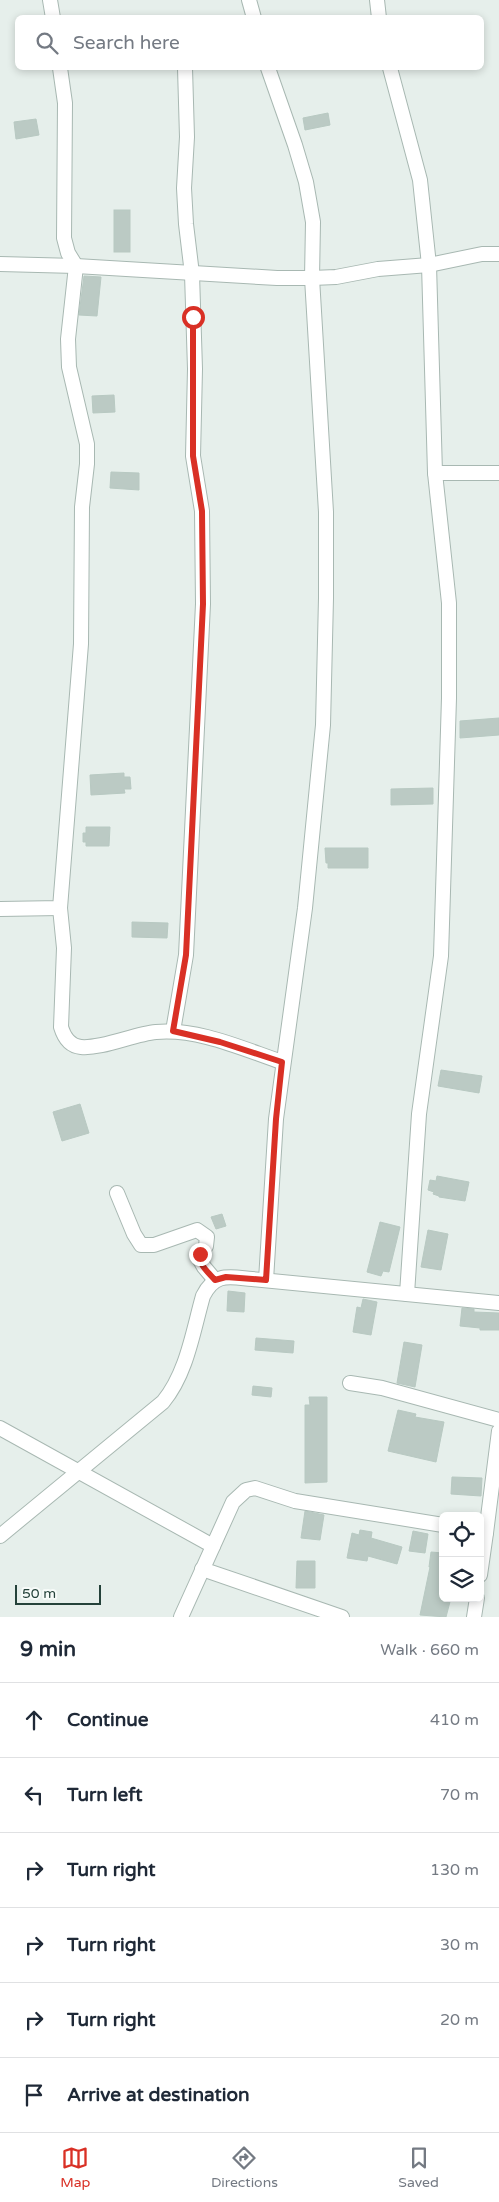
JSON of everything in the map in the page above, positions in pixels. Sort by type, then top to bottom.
[{"type":"street","points":[[50,0],[52,15]]},
{"type":"street","points":[[249,0],[253,15]]},
{"type":"street","points":[[377,0],[379,15]]},
{"type":"street","points":[[60,70],[66,103],[64,238],[68,253],[76,266],[68,339],[69,367],[87,444],[87,464],[82,507],[81,644],[60,908],[64,948],[61,1016],[64,1036],[71,1044],[81,1047],[155,1032],[173,1031],[220,1042],[282,1062]]},
{"type":"street","points":[[173,1031],[186,955],[203,604],[202,511],[193,456],[195,369],[192,274],[184,188],[187,137],[185,70]]},
{"type":"street","points":[[266,1280],[276,1119],[282,1062],[305,908],[313,833],[323,725],[326,650],[326,512],[312,278],[313,222],[306,182],[269,70]]},
{"type":"street","points":[[391,70],[420,180],[429,265],[435,473],[449,604],[450,698],[442,956],[419,1114],[407,1294]]},
{"type":"street","points":[[0,264],[312,278],[336,277],[378,269],[429,265],[465,256],[499,254]]},
{"type":"street","points":[[435,473],[499,473]]},
{"type":"street","points":[[0,909],[60,908]]},
{"type":"street","points":[[117,1193],[134,1234],[141,1245],[154,1245],[196,1230],[202,1232],[207,1237],[206,1246],[199,1258],[215,1280]]},
{"type":"street","points":[[0,1536],[163,1402],[170,1394],[184,1367],[203,1296],[208,1286],[215,1280],[226,1277],[266,1280],[499,1303]]},
{"type":"street","points":[[350,1383],[382,1388],[499,1420]]},
{"type":"street","points":[[0,1428],[213,1546]]},
{"type":"street","points":[[484,1527],[499,1431]]},
{"type":"street","points":[[181,1617],[233,1502],[246,1490],[255,1488],[295,1501],[439,1525]]},
{"type":"street","points":[[202,1569],[342,1617]]},
{"type":"street","points":[[474,1617],[476,1602]]},
{"type":"building","points":[[328,113],[330,125],[305,130],[303,118]]},
{"type":"building","points":[[36,119],[39,135],[16,139],[14,122]]},
{"type":"building","points":[[114,210],[130,210],[130,252],[114,252]]},
{"type":"building","points":[[84,276],[101,277],[97,316],[79,315]]},
{"type":"building","points":[[114,395],[115,412],[93,413],[92,396]]},
{"type":"building","points":[[111,472],[139,473],[139,490],[110,488]]},
{"type":"building","points":[[499,718],[499,735],[460,738],[460,721]]},
{"type":"building","points":[[124,773],[124,777],[130,777],[131,789],[124,789],[125,793],[91,795],[90,775]]},
{"type":"building","points":[[433,788],[433,804],[391,805],[391,789]]},
{"type":"building","points":[[86,827],[110,827],[109,846],[86,846],[86,842],[83,842],[83,833],[86,833]]},
{"type":"building","points":[[325,848],[368,848],[368,868],[328,868]]},
{"type":"building","points":[[132,922],[168,923],[167,938],[132,937]]},
{"type":"building","points":[[441,1070],[482,1076],[479,1093],[438,1086]]},
{"type":"building","points":[[80,1104],[89,1133],[62,1141],[53,1112]]},
{"type":"building","points":[[437,1176],[469,1182],[465,1201],[439,1197],[433,1194],[434,1192],[428,1190],[430,1180],[436,1181]]},
{"type":"building","points":[[222,1214],[226,1226],[216,1229],[211,1217]]},
{"type":"building","points":[[380,1222],[400,1227],[389,1272],[383,1271],[381,1276],[367,1272]]},
{"type":"building","points":[[428,1230],[448,1234],[441,1270],[421,1267]]},
{"type":"building","points":[[228,1291],[245,1293],[244,1312],[227,1311]]},
{"type":"building","points":[[363,1299],[377,1302],[371,1335],[353,1332],[357,1307],[361,1308]]},
{"type":"building","points":[[462,1308],[474,1309],[474,1312],[499,1313],[499,1330],[480,1330],[480,1328],[460,1326]]},
{"type":"building","points":[[256,1338],[294,1341],[293,1353],[255,1350]]},
{"type":"building","points":[[404,1342],[422,1345],[415,1387],[397,1383]]},
{"type":"building","points":[[253,1386],[272,1388],[271,1397],[252,1395]]},
{"type":"building","points":[[309,1397],[327,1397],[327,1482],[305,1483],[305,1405],[310,1405]]},
{"type":"building","points":[[398,1410],[416,1414],[415,1417],[444,1422],[436,1462],[388,1451]]},
{"type":"building","points":[[452,1477],[482,1478],[481,1496],[451,1494]]},
{"type":"building","points":[[305,1511],[324,1515],[320,1540],[301,1538]]},
{"type":"building","points":[[360,1530],[372,1532],[371,1538],[402,1547],[397,1564],[368,1556],[367,1561],[347,1558],[352,1533],[359,1535]]},
{"type":"building","points":[[413,1531],[428,1534],[425,1553],[409,1551]]},
{"type":"building","points":[[431,1552],[439,1553],[439,1602],[450,1602],[446,1617],[420,1615]]},
{"type":"building","points":[[297,1561],[315,1561],[315,1588],[296,1588]]},
{"type":"route","points":[[193,317],[195,369],[193,456],[202,511],[203,604],[186,955],[173,1031],[220,1042],[282,1062],[276,1119],[266,1280],[226,1277],[215,1280],[204,1267],[199,1258],[200,1254]]}]
